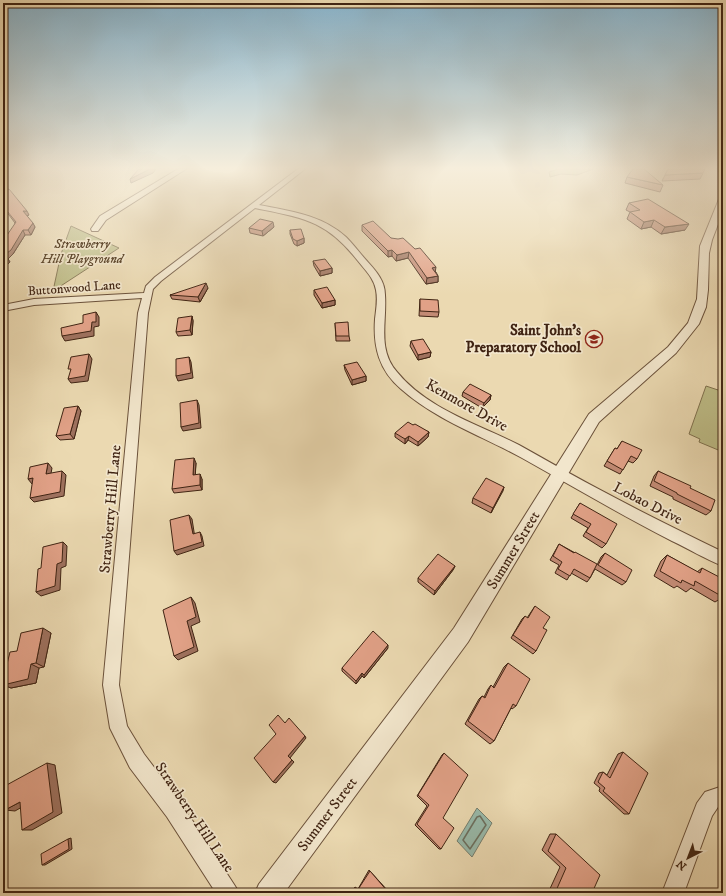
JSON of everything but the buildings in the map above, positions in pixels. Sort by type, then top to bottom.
[{"type":"street","points":[[94,229],[103,218],[115,211]]},
{"type":"street","name":"Strawberry Hill Lane","points":[[228,893],[174,810],[137,761],[119,728],[111,685],[143,313],[149,288],[163,275],[247,211]]},
{"type":"street","name":"Kenmore Drive","points":[[272,211],[313,221],[330,228],[345,240],[372,272],[379,286],[381,295],[377,333],[380,349],[385,361],[403,385],[422,400],[443,413],[513,448],[560,474]]},
{"type":"street","name":"Summer Street","points":[[268,893],[461,635],[594,418],[611,400],[669,352],[694,324],[702,299],[706,245],[720,211]]},
{"type":"street","name":"Buttonwood Lane","points":[[3,308],[34,302],[147,295]]},
{"type":"street","name":"Lobao Drive","points":[[560,474],[616,506],[723,559]]},
{"type":"street","points":[[673,893],[704,810],[712,799],[723,796]]},
{"type":"green space","name":"Strawberry Hill Playground","points":[[71,226],[119,248],[53,291],[61,254]]},
{"type":"green space","points":[[723,376],[723,452],[699,442],[700,439],[689,434],[706,386],[718,390]]},
{"type":"water","points":[[477,808],[492,823],[472,857],[457,841]]},
{"type":"place","name":"Saint John's Preparatory School","points":[[594,339]]}]
